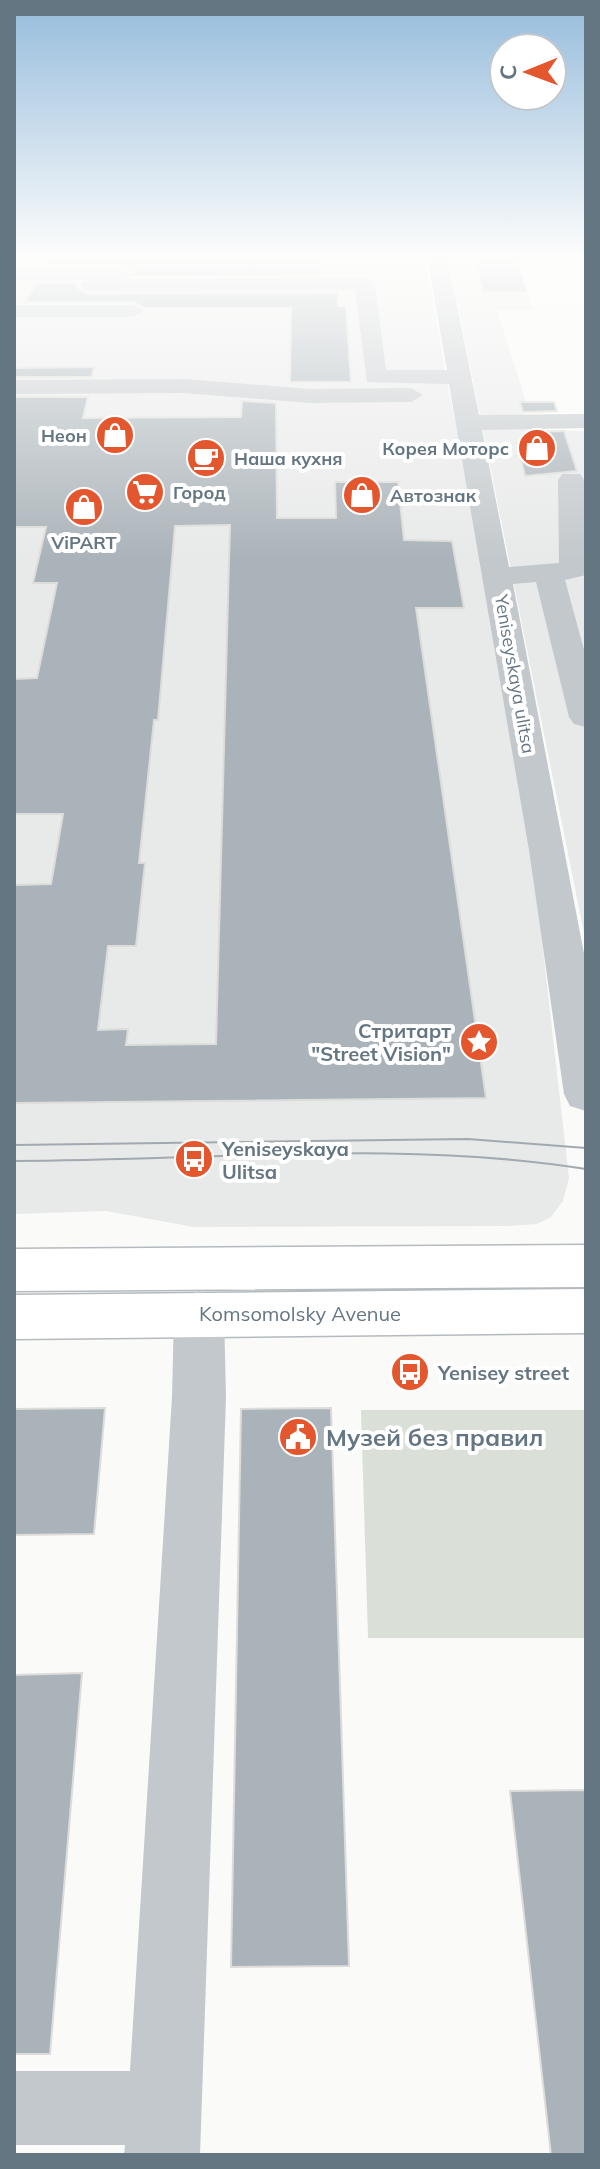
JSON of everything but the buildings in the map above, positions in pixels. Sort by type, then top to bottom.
[{"type":"main road","points":[[14,1270],[586,1266]]},
{"type":"main road","name":"Komsomolsky Avenue","points":[[14,1317],[586,1311]]},
{"type":"street","points":[[373,357],[375,377],[462,386]]},
{"type":"street","name":"Yeniseyskaya ulitsa","points":[[456,357],[578,996],[586,1094]]},
{"type":"street","points":[[14,387],[194,386],[310,396]]},
{"type":"street","points":[[14,406],[247,405],[310,396],[462,386]]},
{"type":"street","points":[[469,423],[586,421]]},
{"type":"street","points":[[498,576],[574,571],[571,480]]},
{"type":"street","points":[[549,575],[586,717]]},
{"type":"street","points":[[14,2108],[163,2131],[199,1397],[199,1313]]},
{"type":"shaded area","points":[[14,357],[443,357],[480,536],[535,880],[569,1178],[563,1201],[551,1217],[537,1224],[508,1226],[194,1227],[106,1211],[14,1214]],"holes":[[[452,542],[464,607],[416,608]]]},
{"type":"shaded area","points":[[468,357],[512,357],[526,402],[520,402],[528,430],[586,431],[586,943]]},
{"type":"shaded area","points":[[361,1410],[586,1410],[586,1638],[368,1638]]},
{"type":"tram line","points":[[14,1145],[468,1139],[586,1148]]},
{"type":"tram line","points":[[14,1161],[372,1153],[515,1160],[586,1169]]},
{"type":"place","name":"Неон","points":[[115,435]]},
{"type":"place","name":"Корея Моторс","points":[[537,448]]},
{"type":"place","name":"Наша кухня","points":[[206,458]]},
{"type":"place","name":"Город","points":[[145,492]]},
{"type":"place","name":"Автознак","points":[[362,495]]},
{"type":"place","name":"ViPART","points":[[84,507]]},
{"type":"place","name":"Стритарт \"Street Vision\"","points":[[479,1042]]},
{"type":"place","name":"Yeniseyskaya Ulitsa","points":[[194,1159]]},
{"type":"place","name":"Yenisey street","points":[[410,1372]]},
{"type":"place","name":"Музей без правил","points":[[298,1437]]}]
